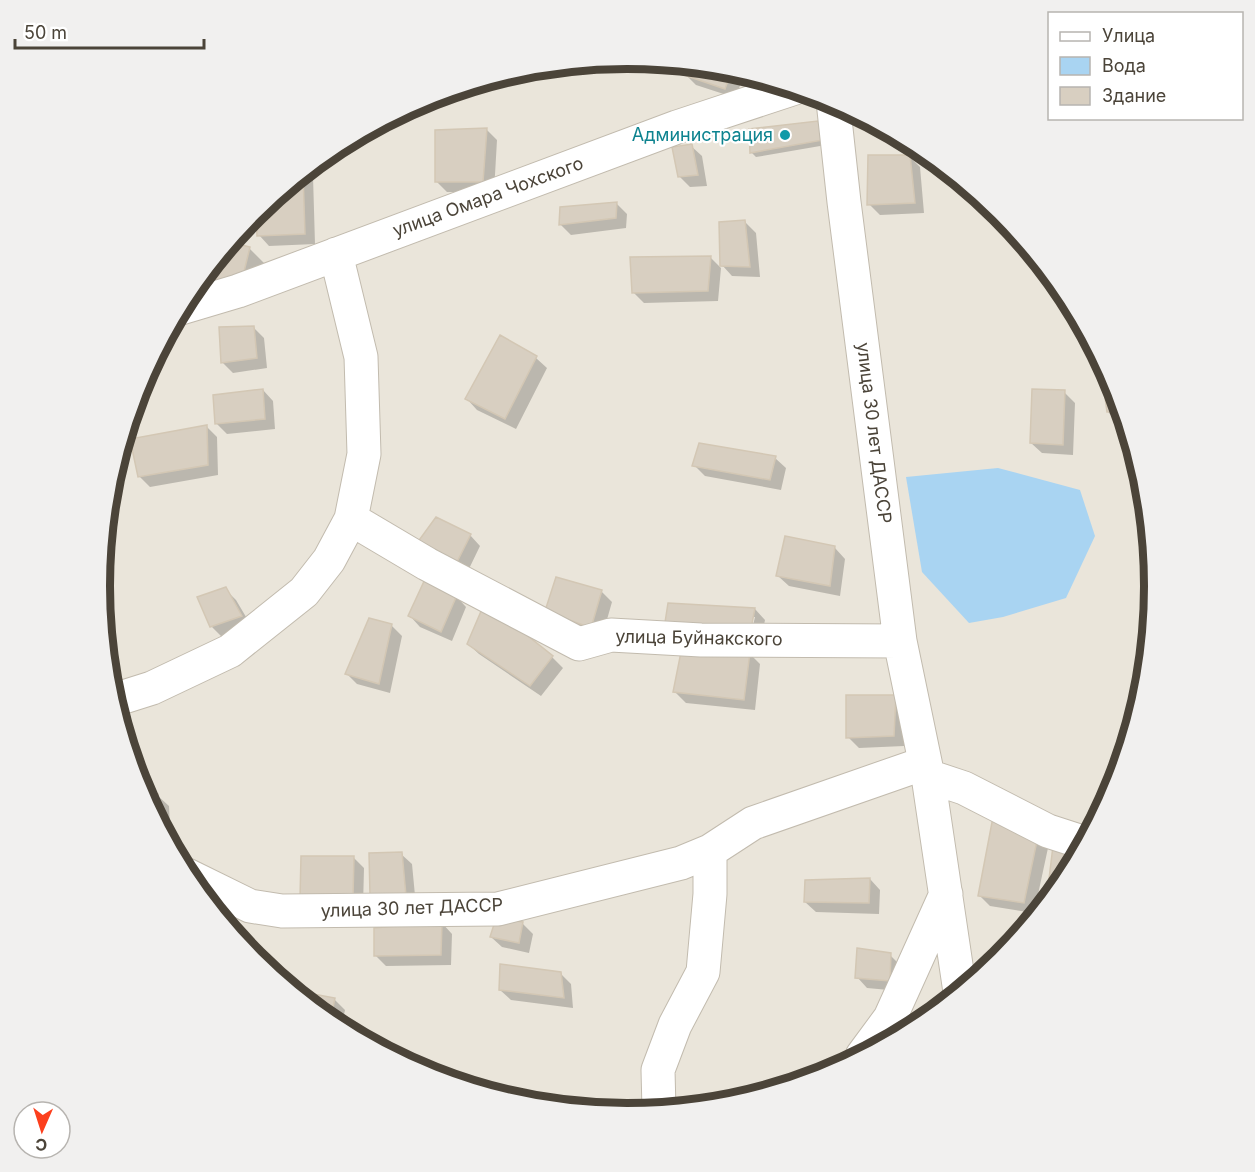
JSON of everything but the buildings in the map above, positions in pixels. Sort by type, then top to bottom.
[{"type":"street","name":"улица Омара Чохского","points":[[195,304],[238,291],[677,127],[781,93]]},
{"type":"street","name":"улица 30 лет ДАССР","points":[[834,112],[900,641],[927,769],[959,983]]},
{"type":"street","points":[[123,697],[152,688],[230,651],[304,592],[329,560],[351,519],[364,454],[360,357],[336,254]]},
{"type":"street","name":"улица Буйнакского","points":[[351,519],[426,564],[579,644],[611,635],[701,640],[900,641]]},
{"type":"street","points":[[927,769],[1048,831],[1077,841]]},
{"type":"street","name":"улица 30 лет ДАССР","points":[[206,884],[250,906],[282,911],[498,909],[681,863],[710,851],[753,824],[927,769]]},
{"type":"street","points":[[659,1102],[658,1071],[675,1025],[703,972],[710,894],[710,851]]},
{"type":"street","points":[[873,1041],[890,1018],[946,894]]},
{"type":"shaded area","points":[[594,70],[661,70],[695,73],[761,87],[794,96],[856,122],[915,156],[942,176],[993,220],[1016,245],[1038,271],[1075,328],[1091,357],[1117,420],[1135,485],[1143,552],[1143,620],[1135,687],[1127,720],[1105,784],[1091,815],[1075,845],[1038,901],[993,952],[968,975],[915,1016],[886,1034],[856,1050],[794,1076],[695,1099],[628,1103],[594,1102],[527,1093],[461,1076],[430,1064],[369,1034],[340,1016],[287,975],[262,952],[217,901],[198,873],[164,815],[150,784],[128,720],[120,687],[110,586],[120,485],[138,420],[164,357],[180,327],[217,271],[262,220],[287,197],[340,156],[369,138],[399,122],[461,96],[560,73]]},
{"type":"water","points":[[998,468],[1080,490],[1095,536],[1066,598],[1003,617],[969,623],[922,572],[906,477]]},
{"type":"place","name":"Администрация","points":[[785,135]]}]
